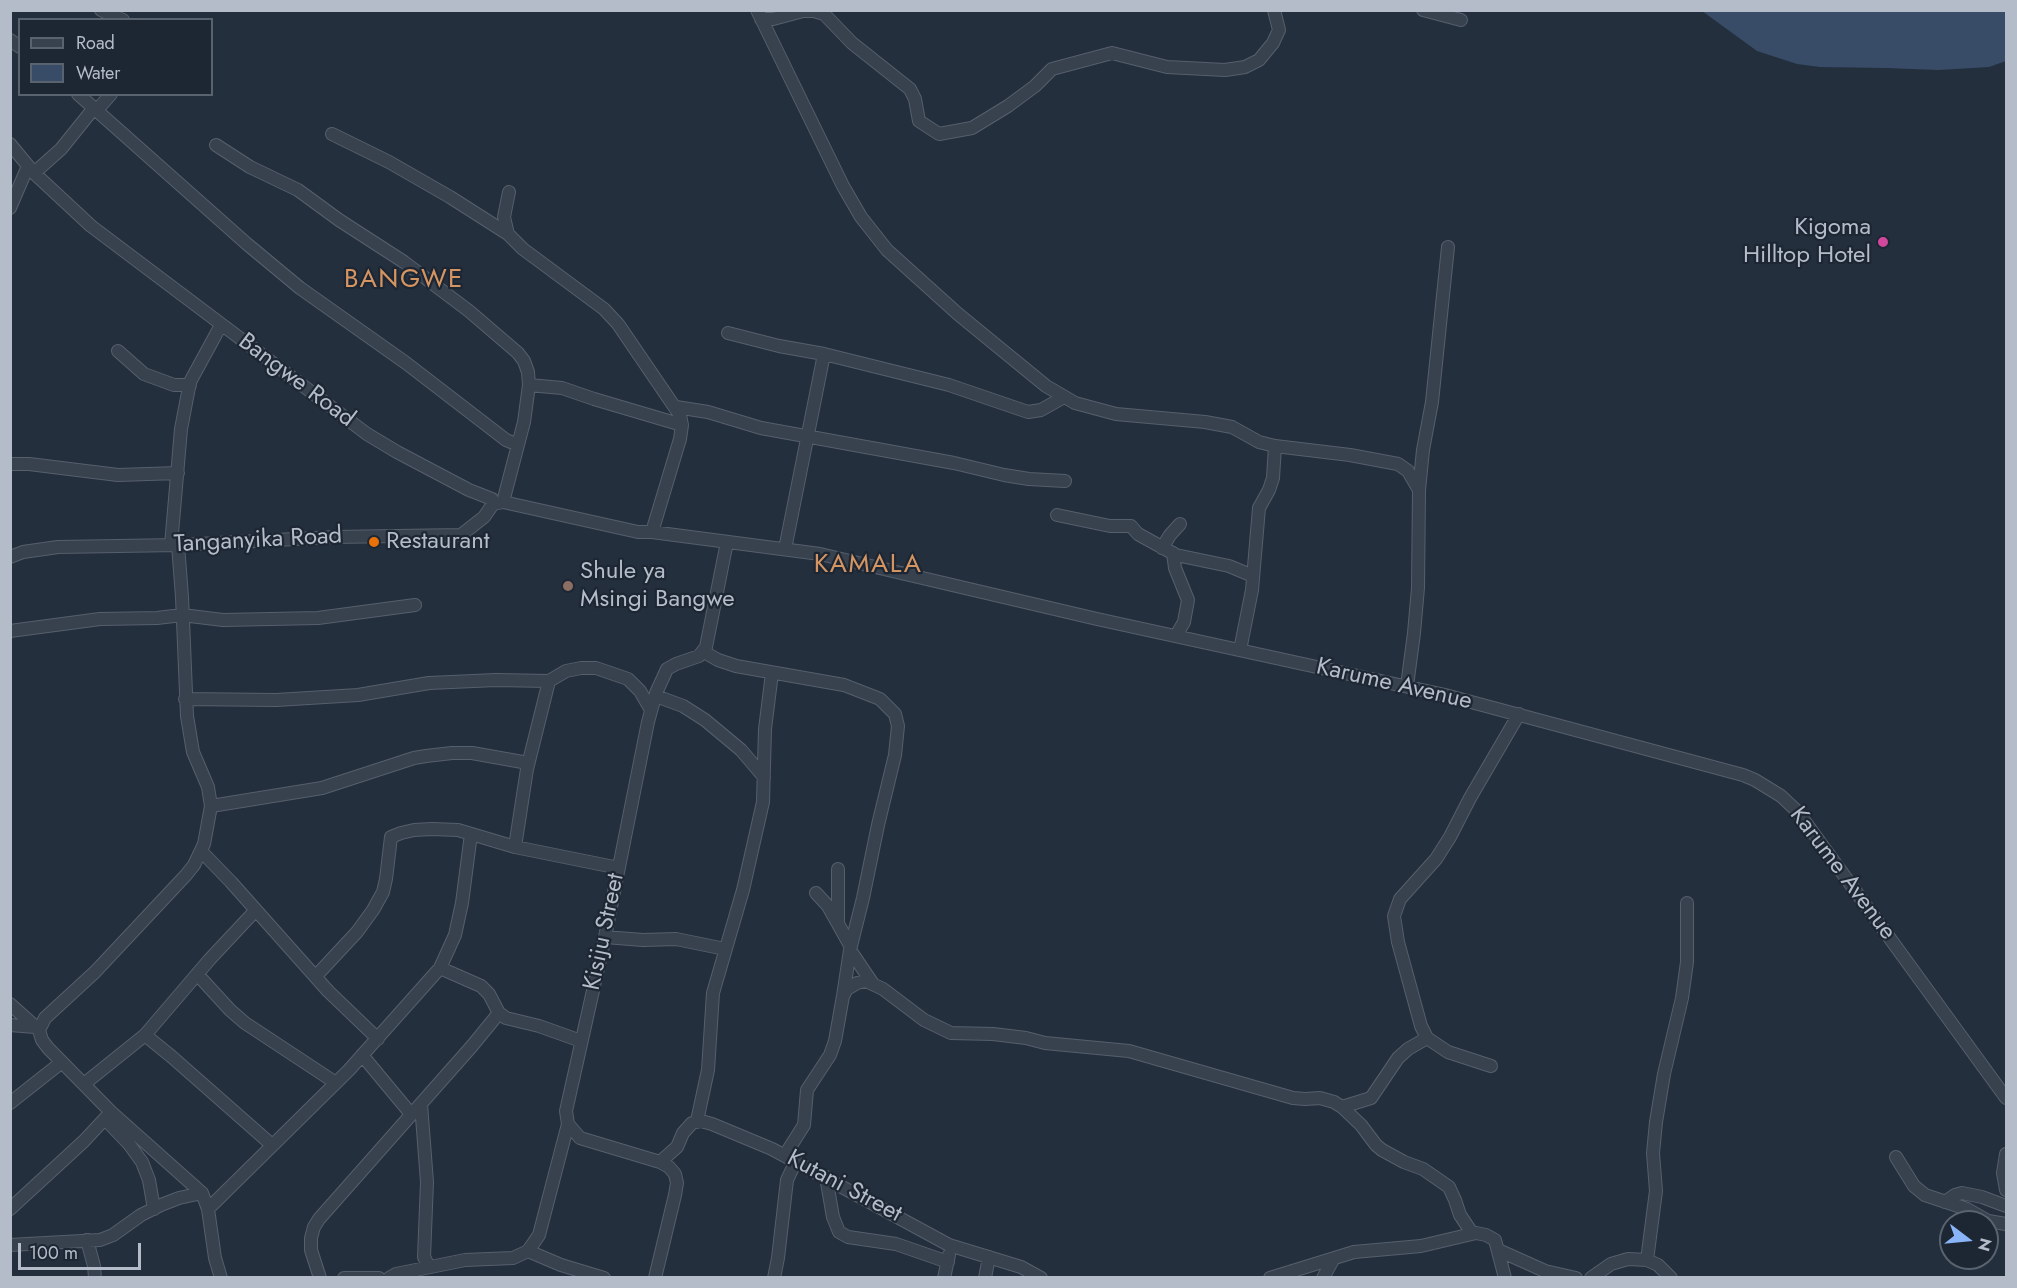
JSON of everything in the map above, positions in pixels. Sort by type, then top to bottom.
[{"type":"street","points":[[101,10],[119,18]]},
{"type":"street","points":[[759,15],[773,19],[803,11],[824,14],[852,43],[910,89],[915,99],[916,115],[919,121],[939,134],[972,128],[1008,106],[1035,86],[1052,69],[1112,53],[1167,67],[1225,70],[1245,67],[1259,60],[1273,43],[1279,30],[1274,10]]},
{"type":"street","points":[[1423,10],[1461,20]]},
{"type":"street","points":[[759,15],[843,186],[861,217],[887,250],[958,315],[1046,386],[1075,403],[1116,414],[1187,419],[1232,427],[1259,442],[1275,446],[1398,464],[1408,471],[1419,490]]},
{"type":"street","points":[[80,96],[300,288],[415,370],[506,440],[518,445]]},
{"type":"street","points":[[10,208],[31,170],[61,149],[109,96]]},
{"type":"street","points":[[332,134],[389,162],[508,234],[523,249],[604,309],[618,324],[676,407],[682,425],[680,439],[652,532]]},
{"type":"street","name":"Bangwe Road","points":[[10,144],[31,170],[91,226],[367,434],[469,490],[498,503],[628,529]]},
{"type":"street","points":[[216,145],[250,167],[298,190],[420,273],[518,353],[528,372],[529,385],[518,445],[498,503]]},
{"type":"street","points":[[508,234],[504,217],[509,192]]},
{"type":"street","points":[[1407,687],[1417,600],[1419,490],[1423,450],[1432,402],[1448,247]]},
{"type":"street","points":[[37,1028],[171,892],[194,865],[207,833],[211,806],[208,787],[193,752],[185,699],[182,615],[174,545],[181,429],[190,385],[221,325]]},
{"type":"street","points":[[728,333],[949,385],[1028,412],[1041,410],[1064,397]]},
{"type":"street","points":[[118,351],[144,374],[174,385],[190,385]]},
{"type":"street","points":[[785,549],[824,354]]},
{"type":"street","points":[[529,385],[562,388],[682,425]]},
{"type":"street","points":[[676,407],[708,412],[760,428],[954,463],[1004,475],[1065,481]]},
{"type":"street","points":[[1240,650],[1253,576],[1259,508],[1273,478],[1275,446]]},
{"type":"street","points":[[10,464],[28,464],[118,475],[178,473]]},
{"type":"street","name":"Tanganyika Road","points":[[10,557],[23,552],[58,547],[461,535],[498,503]]},
{"type":"street","points":[[1057,515],[1110,526],[1131,526],[1138,534],[1167,551],[1187,558],[1229,566],[1253,576]]},
{"type":"street","points":[[1176,636],[1184,622],[1188,600],[1167,551],[1170,535],[1180,524]]},
{"type":"street","name":"Karume Avenue","points":[[628,529],[820,554],[1407,687],[1518,714],[1743,775],[1781,796],[1798,812],[2007,1098]]},
{"type":"street","points":[[727,542],[708,642],[704,652],[736,666],[844,684],[880,699],[895,714],[898,726],[895,755],[850,949],[835,1041],[830,1055],[807,1089],[804,1125],[790,1158],[774,1278]]},
{"type":"street","points":[[10,631],[100,619],[182,615],[223,620],[318,618],[415,605]]},
{"type":"street","name":"Kisiju Street","points":[[528,1251],[542,1226],[568,1124],[566,1111],[605,937],[651,710],[663,677],[670,667],[704,652]]},
{"type":"street","points":[[185,699],[276,700],[358,695],[429,683],[496,680],[549,681],[566,671],[596,668],[628,679],[635,684],[651,710]]},
{"type":"street","points":[[660,1162],[677,1147],[683,1133],[697,1121],[708,1070],[713,993],[743,890],[764,802],[765,729],[772,672]]},
{"type":"street","points":[[515,847],[528,763],[549,681]]},
{"type":"street","points":[[656,696],[683,706],[705,720],[741,750],[764,777]]},
{"type":"street","points":[[1491,1066],[1448,1052],[1427,1038],[1421,1026],[1398,942],[1394,922],[1395,908],[1400,899],[1436,859],[1450,837],[1518,714]]},
{"type":"street","points":[[211,806],[322,788],[426,756],[472,753],[528,763]]},
{"type":"street","points":[[316,976],[357,932],[382,892],[392,837],[414,830],[458,831],[515,847],[619,868]]},
{"type":"street","points":[[208,1209],[336,1083],[440,968],[455,935],[462,903],[471,834]]},
{"type":"street","points":[[201,851],[336,1000],[378,1039]]},
{"type":"street","points":[[838,869],[838,923]]},
{"type":"street","points":[[816,893],[828,906],[850,949],[873,984]]},
{"type":"street","points":[[1647,1260],[1656,1191],[1653,1153],[1656,1122],[1682,998],[1688,903]]},
{"type":"street","points":[[84,1084],[145,1035],[255,911]]},
{"type":"street","points":[[605,937],[643,940],[676,939],[725,949]]},
{"type":"street","points":[[440,968],[481,986],[489,994],[499,1012],[506,1018],[539,1026],[581,1041]]},
{"type":"street","points":[[197,974],[245,1023],[336,1083]]},
{"type":"street","points":[[842,1000],[848,989],[857,982],[866,981],[883,989],[924,1020],[951,1033],[993,1034],[1044,1043],[1129,1051],[1293,1098],[1320,1098],[1334,1102],[1342,1107],[1382,1150],[1423,1169],[1449,1187],[1460,1215],[1472,1233]]},
{"type":"street","points":[[10,1004],[37,1028],[48,1048],[84,1084],[129,1144],[144,1167],[149,1180],[153,1209]]},
{"type":"street","points":[[320,1278],[311,1250],[311,1238],[319,1219],[365,1169],[499,1012]]},
{"type":"street","points":[[10,1025],[37,1028]]},
{"type":"street","points":[[145,1035],[172,1056],[272,1145]]},
{"type":"street","points":[[1342,1107],[1371,1098],[1398,1058],[1427,1038]]},
{"type":"street","points":[[362,1055],[411,1114]]},
{"type":"street","points":[[10,1103],[63,1062]]},
{"type":"street","points":[[421,1104],[428,1182],[427,1262]]},
{"type":"street","points":[[108,1115],[202,1193],[208,1209],[215,1258],[221,1278]]},
{"type":"street","points":[[10,1209],[84,1141],[108,1115]]},
{"type":"street","name":"Kutani Street","points":[[697,1121],[738,1133],[790,1158],[949,1245],[1021,1267],[1041,1278]]},
{"type":"street","points":[[568,1124],[580,1138],[660,1162],[675,1174],[677,1183],[655,1278]]},
{"type":"street","points":[[2007,1155],[2003,1168],[2007,1190]]},
{"type":"street","points":[[1896,1157],[1920,1192],[1967,1209],[1988,1221],[2007,1224]]},
{"type":"street","points":[[826,1177],[833,1217],[839,1232],[848,1237],[896,1244],[948,1262]]},
{"type":"street","points":[[10,1245],[100,1240],[153,1209],[179,1198],[202,1193]]},
{"type":"street","points":[[1945,1202],[1962,1193],[2007,1206]]},
{"type":"street","points":[[1269,1278],[1366,1250],[1422,1246],[1472,1233],[1486,1235],[1495,1240],[1505,1278]]},
{"type":"street","points":[[87,1240],[95,1278]]},
{"type":"street","points":[[944,1278],[949,1245]]},
{"type":"street","points":[[1498,1250],[1545,1271],[1576,1278]]},
{"type":"street","points":[[389,1278],[427,1262],[513,1258],[528,1251],[555,1263],[604,1278]]},
{"type":"street","points":[[985,1278],[989,1257]]},
{"type":"street","points":[[1323,1278],[1334,1258]]},
{"type":"street","points":[[1591,1278],[1621,1260],[1647,1260],[1658,1265],[1671,1278]]},
{"type":"street","points":[[344,1278],[379,1278]]},
{"type":"water","points":[[1702,11],[2006,11],[2006,61],[1989,67],[1938,70],[1820,67],[1797,64],[1757,51]]},
{"type":"place","name":"Kigoma Hilltop Hotel","points":[[1883,242]]},
{"type":"place","name":"Restaurant","points":[[374,542]]},
{"type":"place","name":"Shule ya Msingi Bangwe","points":[[568,586]]},
{"type":"district","name":"BANGWE","points":[[404,281]]},
{"type":"district","name":"KAMALA","points":[[868,566]]}]
